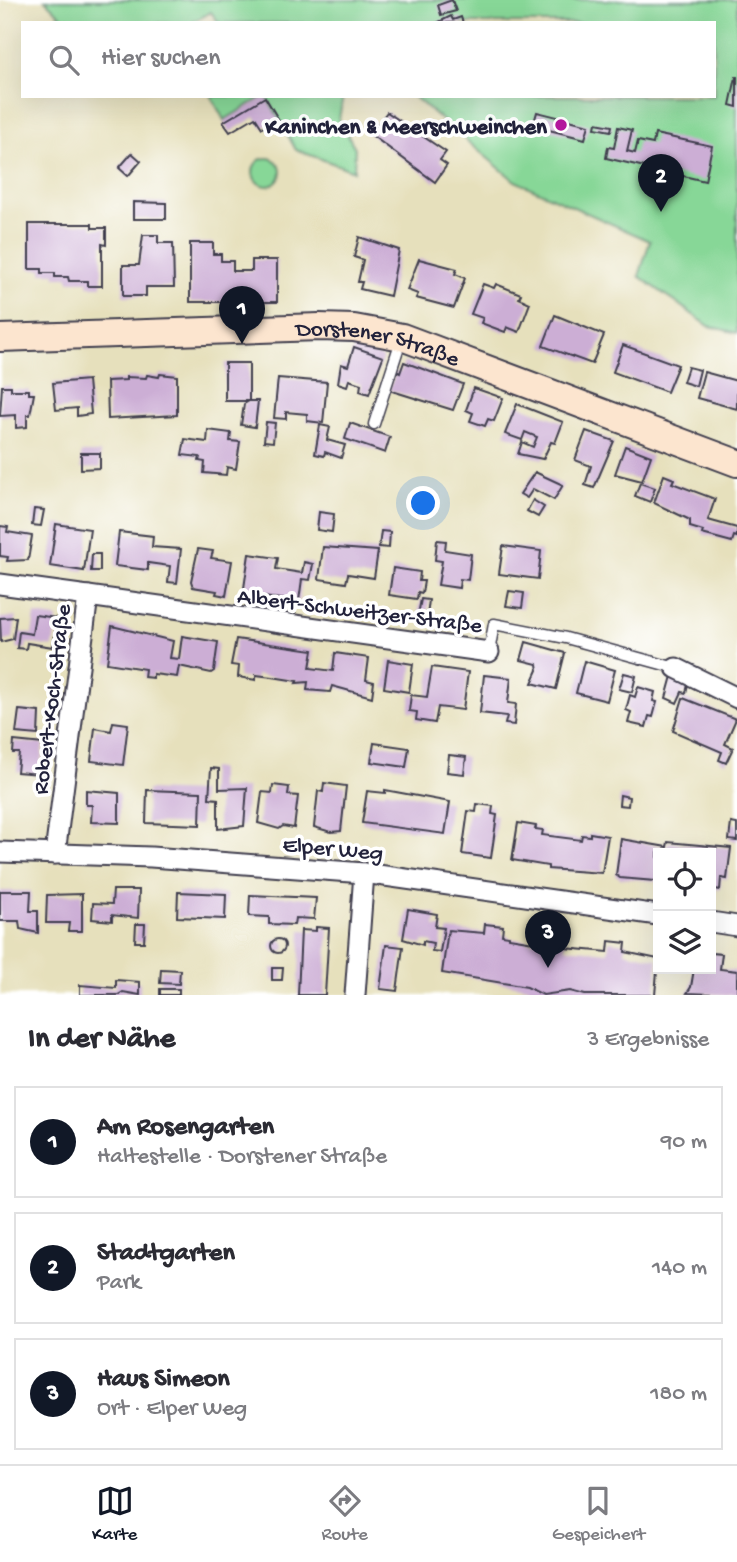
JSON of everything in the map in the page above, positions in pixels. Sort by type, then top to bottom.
[{"type":"main road","name":"Dorstener Straße","points":[[0,338],[354,328],[402,337],[737,463]]},
{"type":"street","name":"Robert-Koch-Straße","points":[[0,584],[88,596],[55,854]]},
{"type":"street","name":"Albert-Schweitzer-Straße","points":[[88,596],[489,652]]},
{"type":"street","points":[[676,668],[737,698]]},
{"type":"street","name":"Elper Weg","points":[[0,852],[151,857],[364,873],[653,914]]},
{"type":"street","points":[[355,995],[364,873]]},
{"type":"street","points":[[716,923],[737,926]]},
{"type":"lane","points":[[374,424],[402,337]]},
{"type":"lane","name":"Albert-Schweitzer-Straße","points":[[489,652],[494,624],[566,638],[676,668]]},
{"type":"green space","points":[[45,0],[737,0],[737,333],[709,326],[639,276],[650,241],[515,181],[415,98],[716,98],[716,21],[218,21],[211,12],[195,21],[66,21]]},
{"type":"green space","points":[[212,98],[261,98],[224,120]]},
{"type":"green space","points":[[267,98],[343,98],[339,119],[355,148],[354,171],[296,150]]},
{"type":"green space","points":[[267,158],[277,162],[281,172],[277,182],[267,186],[257,182],[253,172],[257,162]]},
{"type":"building","points":[[452,0],[456,11],[441,15],[438,5]]},
{"type":"building","points":[[451,16],[453,20],[461,17],[462,21],[441,21]]},
{"type":"building","points":[[737,77],[737,107],[730,105]]},
{"type":"building","points":[[266,98],[280,122],[270,129],[267,125],[262,128],[255,117],[230,132],[223,122]]},
{"type":"building","points":[[387,112],[446,152],[440,160],[447,165],[435,182],[370,134]]},
{"type":"building","name":"Kaninchen & Meerschweinchen","points":[[537,112],[589,125],[585,139],[533,126]]},
{"type":"building","points":[[596,123],[612,126],[611,131],[595,128]]},
{"type":"building","points":[[618,127],[632,130],[627,151],[635,153],[638,141],[653,144],[655,134],[712,146],[705,181],[606,158],[608,147],[614,148]]},
{"type":"building","points":[[132,153],[141,161],[128,176],[119,168]]},
{"type":"building","points":[[133,202],[166,203],[166,219],[133,219]]},
{"type":"building","points":[[29,224],[92,224],[92,228],[106,228],[106,245],[102,244],[102,286],[88,286],[88,281],[69,281],[68,277],[55,277],[55,273],[42,273],[42,269],[29,269]]},
{"type":"building","points":[[143,235],[158,235],[158,243],[173,243],[174,287],[146,287],[146,296],[123,296],[123,265],[139,265]]},
{"type":"building","points":[[359,237],[399,250],[390,296],[360,289],[362,282],[358,282],[363,260],[354,257]]},
{"type":"building","points":[[190,243],[213,243],[213,254],[221,254],[221,261],[233,261],[233,271],[252,271],[252,260],[277,260],[277,302],[190,302]]},
{"type":"building","points":[[419,259],[457,269],[455,274],[465,278],[454,308],[416,298],[418,294],[407,290]]},
{"type":"building","points":[[483,284],[494,288],[496,284],[521,294],[519,298],[530,303],[519,332],[507,327],[505,332],[481,323],[483,318],[471,314]]},
{"type":"building","points":[[555,315],[604,335],[592,364],[543,346]]},
{"type":"building","points":[[623,345],[678,365],[667,392],[613,372]]},
{"type":"building","points":[[354,347],[383,357],[369,394],[360,391],[361,384],[349,380],[347,386],[338,383],[341,364],[348,366]]},
{"type":"building","points":[[404,362],[463,384],[453,410],[389,390],[396,371],[400,373]]},
{"type":"building","points":[[225,363],[249,363],[249,401],[225,401]]},
{"type":"building","points":[[688,367],[700,370],[696,386],[683,382]]},
{"type":"building","points":[[704,372],[737,381],[737,409],[697,398]]},
{"type":"building","points":[[160,374],[177,376],[177,415],[108,419],[107,381],[126,380],[126,377],[146,378],[147,375],[159,377]]},
{"type":"building","points":[[278,378],[327,382],[323,423],[307,421],[307,414],[286,412],[286,419],[274,418]]},
{"type":"building","points":[[88,380],[91,414],[77,416],[77,408],[56,410],[53,383]]},
{"type":"building","points":[[2,386],[11,386],[11,390],[29,390],[29,394],[34,394],[30,415],[27,415],[27,427],[16,428],[16,415],[0,416]]},
{"type":"building","points":[[474,388],[503,398],[494,421],[488,419],[485,426],[470,421],[473,413],[466,410]]},
{"type":"building","points":[[258,401],[255,427],[241,425],[244,404]]},
{"type":"building","points":[[517,404],[563,422],[555,443],[551,442],[543,459],[518,454],[522,442],[533,447],[537,437],[525,432],[522,440],[505,434]]},
{"type":"building","points":[[266,422],[275,423],[273,442],[264,441]]},
{"type":"building","points":[[350,423],[390,437],[385,453],[345,439]]},
{"type":"building","points":[[320,425],[330,427],[327,440],[345,445],[341,458],[325,452],[324,456],[315,454]]},
{"type":"building","points":[[208,430],[231,433],[230,441],[240,442],[236,469],[227,467],[226,475],[204,473],[205,462],[199,461],[200,457],[182,455],[185,439],[207,442]]},
{"type":"building","points":[[586,431],[614,441],[594,488],[585,485],[591,466],[575,460]]},
{"type":"building","points":[[625,446],[651,456],[642,481],[615,474]]},
{"type":"building","points":[[81,453],[100,453],[100,468],[81,469]]},
{"type":"building","points":[[535,472],[563,485],[554,500],[533,489],[527,498],[520,494]]},
{"type":"building","points":[[664,475],[674,479],[672,483],[715,499],[708,520],[737,528],[737,537],[734,536],[732,542],[702,534],[703,531],[690,527],[690,520],[654,503]]},
{"type":"building","points":[[640,483],[655,488],[650,502],[635,496]]},
{"type":"building","points":[[533,500],[544,507],[538,517],[527,511]]},
{"type":"building","points":[[34,509],[44,510],[41,526],[32,525]]},
{"type":"building","points":[[319,512],[334,514],[332,532],[317,530]]},
{"type":"building","points":[[56,524],[90,529],[84,571],[50,566]]},
{"type":"building","points":[[0,526],[8,527],[7,532],[32,536],[28,560],[7,561],[8,557],[0,556]]},
{"type":"building","points":[[381,531],[390,532],[389,548],[379,547]]},
{"type":"building","points":[[119,532],[153,536],[152,547],[181,549],[177,583],[168,582],[170,566],[148,563],[148,570],[115,566]]},
{"type":"building","points":[[437,540],[446,541],[445,550],[471,554],[468,580],[460,579],[459,588],[438,585],[442,561],[435,560]]},
{"type":"building","points":[[503,546],[541,551],[538,579],[499,574]]},
{"type":"building","points":[[323,547],[378,551],[374,578],[348,574],[346,583],[319,579]]},
{"type":"building","points":[[198,549],[213,551],[211,558],[232,561],[226,596],[216,594],[217,591],[193,587],[191,581]]},
{"type":"building","points":[[92,554],[100,554],[100,571],[91,571]]},
{"type":"building","points":[[249,554],[278,558],[276,569],[302,573],[304,562],[313,564],[310,580],[302,579],[299,601],[243,595]]},
{"type":"building","points":[[393,568],[420,572],[419,581],[424,581],[422,593],[418,592],[417,599],[389,595]]},
{"type":"building","points":[[509,591],[524,593],[522,608],[506,606]]},
{"type":"building","points":[[421,599],[429,600],[427,616],[418,615]]},
{"type":"building","points":[[35,615],[57,618],[53,647],[27,643],[26,649],[17,648],[19,632],[32,634]]},
{"type":"building","points":[[16,617],[13,639],[1,642],[0,618]]},
{"type":"building","points":[[112,626],[173,641],[170,658],[179,659],[182,636],[218,642],[214,671],[211,673],[179,666],[177,677],[153,674],[153,678],[144,677],[145,669],[107,663]]},
{"type":"building","points":[[236,639],[313,650],[310,668],[333,671],[335,653],[369,658],[366,680],[374,682],[372,697],[332,686],[330,692],[307,690],[308,682],[296,683],[297,681],[256,675],[256,680],[238,677],[239,666],[231,665]]},
{"type":"building","points":[[526,642],[565,653],[556,689],[532,683],[538,670],[537,664],[521,660]]},
{"type":"building","points":[[388,660],[413,664],[409,692],[384,688]]},
{"type":"building","points":[[584,661],[615,670],[607,701],[576,693]]},
{"type":"building","points":[[432,667],[468,672],[463,710],[438,707],[435,723],[416,720],[417,712],[409,711],[411,695],[427,697]]},
{"type":"building","points":[[624,673],[636,676],[632,692],[619,689]]},
{"type":"building","points":[[484,675],[511,678],[508,703],[516,704],[514,725],[505,724],[507,716],[480,713]]},
{"type":"building","points":[[672,676],[689,680],[686,693],[682,692],[677,703],[666,698]]},
{"type":"building","points":[[638,687],[655,692],[653,701],[657,702],[653,717],[649,716],[646,727],[628,723],[631,712],[626,710],[630,695],[635,697]]},
{"type":"building","points":[[683,698],[736,719],[725,744],[733,748],[726,763],[719,760],[722,752],[673,731]]},
{"type":"building","points":[[19,710],[39,712],[38,735],[16,733]]},
{"type":"building","points":[[113,722],[128,724],[123,765],[91,761],[95,728],[111,731]]},
{"type":"building","points":[[14,741],[43,744],[40,774],[17,772],[19,753],[13,753]]},
{"type":"building","points":[[374,743],[409,748],[406,767],[371,762]]},
{"type":"building","points":[[449,755],[466,757],[464,774],[447,772]]},
{"type":"building","points":[[211,768],[219,769],[219,789],[247,788],[244,826],[218,829],[218,799],[209,798]]},
{"type":"building","points":[[324,783],[346,786],[341,831],[331,832],[314,827],[318,791],[323,792]]},
{"type":"building","points":[[273,785],[289,787],[288,795],[298,796],[294,828],[283,826],[279,829],[258,823],[262,792],[272,793]]},
{"type":"building","points":[[86,790],[119,793],[119,823],[91,822],[92,805],[86,805]]},
{"type":"building","points":[[147,790],[201,792],[200,825],[146,823]]},
{"type":"building","points":[[385,790],[450,802],[445,834],[362,823],[367,791],[385,793]]},
{"type":"building","points":[[620,795],[629,797],[628,806],[619,805]]},
{"type":"building","points":[[477,804],[493,806],[492,814],[497,815],[491,858],[462,854],[468,811],[476,812]]},
{"type":"building","points":[[518,823],[536,826],[535,829],[543,830],[542,835],[581,840],[582,835],[590,836],[590,833],[608,836],[602,873],[548,869],[548,866],[512,860]]},
{"type":"building","points":[[731,823],[737,824],[737,841],[729,840]]},
{"type":"building","points":[[621,839],[667,847],[668,842],[731,848],[727,879],[721,878],[720,890],[716,889],[716,848],[653,848],[653,881],[620,878],[616,875]]},
{"type":"building","points":[[113,890],[139,890],[138,918],[112,915],[112,921],[92,919],[93,903],[112,904]]},
{"type":"building","points":[[0,891],[31,891],[30,911],[38,911],[38,933],[20,929],[19,921],[0,921]]},
{"type":"building","points":[[178,892],[226,894],[225,919],[177,917]]},
{"type":"building","points":[[82,894],[82,931],[68,931],[69,923],[46,923],[47,895]]},
{"type":"building","points":[[250,895],[316,898],[314,919],[295,918],[294,925],[269,924],[269,917],[249,916]]},
{"type":"building","points":[[408,909],[437,914],[435,927],[444,928],[440,952],[432,951],[433,943],[423,941],[423,945],[403,939]]},
{"type":"building","points":[[136,924],[145,924],[144,942],[135,942]]},
{"type":"building","points":[[485,924],[503,926],[502,935],[509,938],[534,942],[535,932],[544,934],[543,944],[545,934],[566,937],[565,948],[608,952],[609,941],[626,943],[625,952],[653,958],[653,974],[657,974],[655,995],[585,995],[570,991],[543,995],[527,987],[442,973],[448,930],[484,933]]},
{"type":"building","points":[[316,927],[329,928],[325,995],[298,995],[301,930],[316,931]]},
{"type":"building","points":[[275,939],[281,939],[285,946],[281,953],[275,953],[271,949],[271,943]]},
{"type":"building","points":[[386,945],[403,947],[397,991],[380,989]]},
{"type":"building","points":[[716,953],[722,954],[720,969],[737,971],[737,995],[687,993],[693,974],[716,974]]},
{"type":"building","points":[[272,968],[283,968],[282,980],[272,980]]},
{"type":"building","points":[[161,969],[180,970],[179,984],[160,983]]},
{"type":"building","points":[[116,980],[140,982],[140,995],[123,992],[118,995],[80,995],[80,985],[116,988]]},
{"type":"building","points":[[160,989],[179,989],[179,995],[160,995]]},
{"type":"place","name":"Kaninchen & Meerschweinchen","points":[[561,125]]},
{"type":"place","name":"Stadtgarten","points":[[661,212]]},
{"type":"place","name":"Am Rosengarten","points":[[242,344]]},
{"type":"place","name":"Haus Simeon","points":[[548,968]]}]
